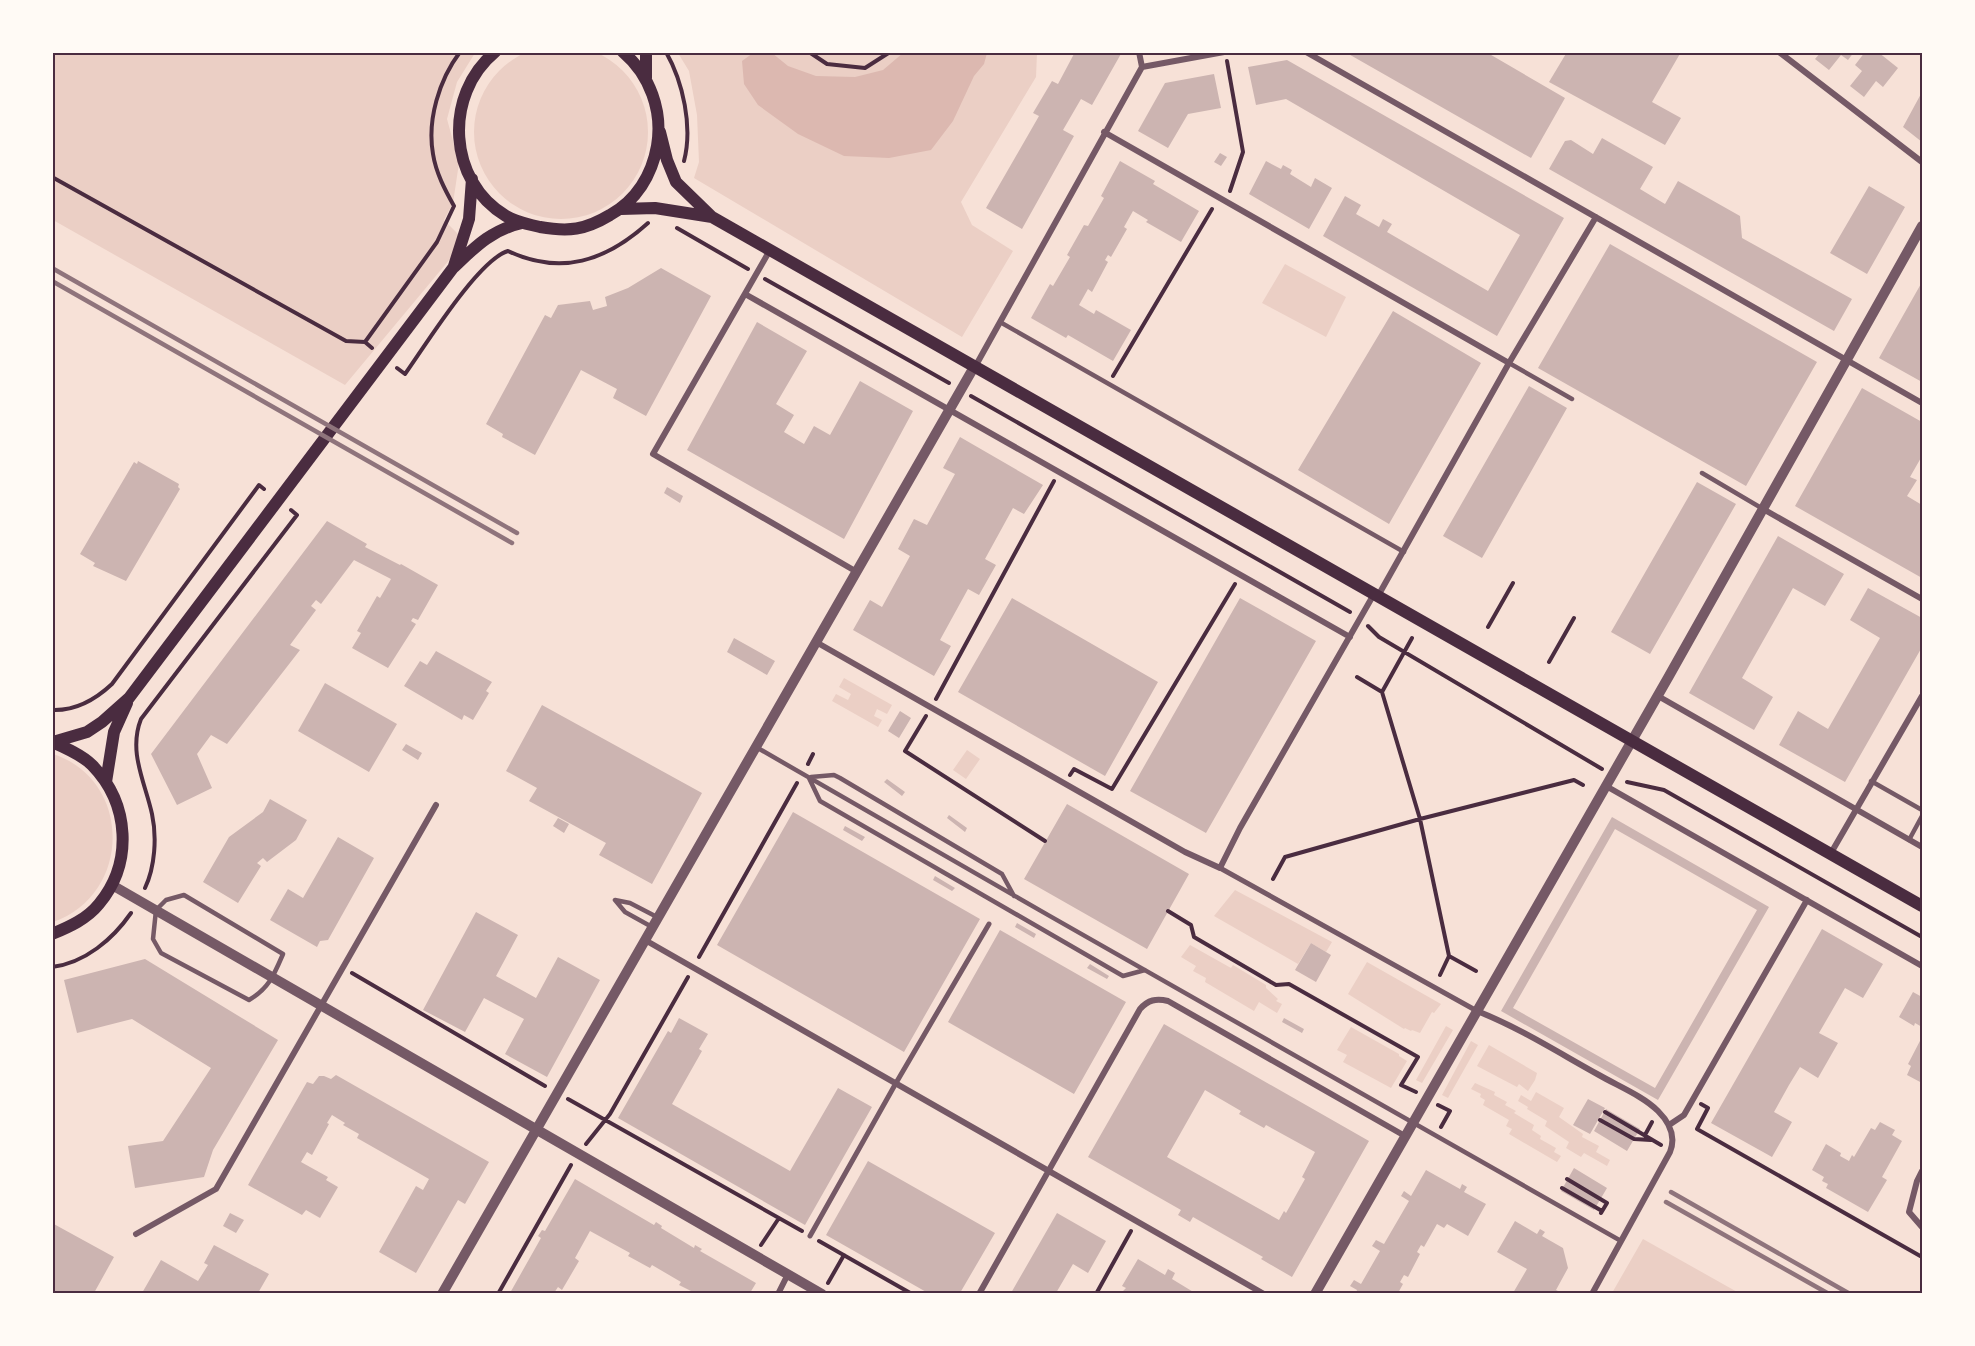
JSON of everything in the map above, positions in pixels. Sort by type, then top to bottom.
[{"type":"main road","points":[[495,52],[483,62],[467,87],[458,115],[459,145],[471,179],[484,198],[506,216],[522,223],[564,231],[594,224],[621,209],[642,187],[655,161],[660,132]]},
{"type":"main road","points":[[623,52],[646,78],[656,104],[667,160],[676,182],[712,217],[1923,906]]},
{"type":"main road","points":[[646,52],[646,78]]},
{"type":"main road","points":[[453,268],[469,219],[471,179]]},
{"type":"main road","points":[[621,209],[655,208],[712,217]]},
{"type":"main road","points":[[52,742],[87,732],[129,698],[453,268],[490,236],[505,227],[522,223]]},
{"type":"main road","points":[[106,782],[114,732],[129,698]]},
{"type":"main road","points":[[52,742],[69,749],[91,764],[106,782],[119,808],[124,834],[122,859],[112,885],[98,906],[77,923],[52,934]]},
{"type":"street","points":[[442,1293],[1000,322],[1142,67],[1139,52]]},
{"type":"street","points":[[1142,67],[1225,52]]},
{"type":"street","points":[[1306,52],[1923,403]]},
{"type":"street","points":[[1779,52],[1923,162]]},
{"type":"street","points":[[1104,132],[1509,363]]},
{"type":"street","points":[[1220,867],[1360,618],[1404,552],[1509,363],[1596,218]]},
{"type":"street","points":[[1315,1293],[1658,696],[1923,226]]},
{"type":"street","points":[[770,250],[653,454],[857,572]]},
{"type":"street","points":[[745,294],[1350,637]]},
{"type":"street","points":[[1763,509],[1923,599]]},
{"type":"street","points":[[816,642],[1185,852],[1220,867],[1477,1011],[1507,1024],[1632,1093],[1658,1111],[1669,1125],[1673,1138],[1671,1150],[1592,1293]]},
{"type":"street","points":[[1658,696],[1923,847]]},
{"type":"street","points":[[1830,854],[1923,696]]},
{"type":"street","points":[[1606,786],[1923,966]]},
{"type":"street","points":[[136,1234],[216,1189],[436,805]]},
{"type":"street","points":[[112,885],[788,1275],[825,1289]]},
{"type":"street","points":[[1669,1125],[1684,1115],[1808,900]]},
{"type":"street","points":[[810,1236],[989,924]]},
{"type":"street","points":[[645,940],[1264,1293]]},
{"type":"street","points":[[979,1293],[1140,1009],[1152,1000],[1168,1001],[1405,1136]]},
{"type":"street","points":[[1923,1170],[1917,1181],[1909,1212],[1923,1227]]},
{"type":"street","points":[[778,1293],[788,1275]]},
{"type":"lane","points":[[1000,322],[1404,552]]},
{"type":"lane","points":[[1509,363],[1572,399]]},
{"type":"lane","points":[[1701,473],[1763,509]]},
{"type":"lane","points":[[756,747],[1015,897],[1621,1241]]},
{"type":"lane","points":[[808,777],[834,775],[840,778],[1002,874],[1015,897]]},
{"type":"lane","points":[[808,777],[819,801],[1123,976],[1145,970]]},
{"type":"lane","points":[[1871,781],[1923,810]]},
{"type":"lane","points":[[1909,840],[1923,816]]},
{"type":"lane","points":[[184,895],[283,954],[273,977],[263,992],[249,1000],[162,952],[153,939],[156,910],[166,900],[184,895]]},
{"type":"lane","points":[[615,900],[630,903],[655,922],[625,912],[615,900]]},
{"type":"path","points":[[365,342],[437,242],[454,206],[441,182],[433,154],[432,122],[440,88],[460,52]]},
{"type":"path","points":[[666,52],[681,85],[686,123],[686,151],[682,167]]},
{"type":"path","points":[[809,52],[827,64],[865,68],[890,52]]},
{"type":"path","points":[[1225,52],[1243,152],[1232,188],[1225,201]]},
{"type":"path","points":[[52,177],[346,341],[365,342],[372,348]]},
{"type":"path","points":[[1113,377],[1212,209]]},
{"type":"path","points":[[397,368],[405,374],[471,283],[486,265],[501,253],[508,250],[527,259],[569,264],[600,255],[630,239],[656,216]]},
{"type":"path","points":[[676,228],[736,262]]},
{"type":"path","points":[[778,286],[949,383]]},
{"type":"path","points":[[972,397],[1360,618],[1379,637],[1622,781],[1664,790],[1923,937]]},
{"type":"path","points":[[1046,842],[905,751],[1056,478]]},
{"type":"path","points":[[52,710],[74,709],[105,691],[112,684],[259,484],[264,489]]},
{"type":"path","points":[[136,742],[136,730],[141,719],[297,515],[291,510]]},
{"type":"path","points":[[1065,783],[1074,769],[1112,789],[1240,576]]},
{"type":"path","points":[[1488,627],[1513,583]]},
{"type":"path","points":[[1550,662],[1574,618]]},
{"type":"path","points":[[1382,692],[1412,638]]},
{"type":"path","points":[[1357,677],[1382,692],[1420,819],[1449,957],[1440,975]]},
{"type":"path","points":[[498,1293],[578,1154],[606,1120],[813,754]]},
{"type":"path","points":[[1273,879],[1285,857],[1420,819],[1574,780],[1583,785]]},
{"type":"path","points":[[1168,911],[1191,925],[1194,937],[1276,985],[1289,984],[1418,1057],[1401,1085],[1450,1111],[1437,1135]]},
{"type":"path","points":[[1449,957],[1476,971]]},
{"type":"path","points":[[344,968],[545,1086]]},
{"type":"path","points":[[565,1097],[912,1293]]},
{"type":"path","points":[[1693,1100],[1708,1108],[1697,1130],[1923,1257]]},
{"type":"path","points":[[1605,1112],[1671,1150]]},
{"type":"path","points":[[1600,1120],[1634,1139],[1654,1140]]},
{"type":"path","points":[[1562,1188],[1601,1212],[1607,1203],[1567,1179]]},
{"type":"path","points":[[755,1255],[779,1218]]},
{"type":"path","points":[[1096,1293],[1137,1220]]},
{"type":"path","points":[[825,1289],[844,1255]]},
{"type":"shaded area","points":[[561,45],[594,52],[623,70],[641,99],[648,132],[641,165],[623,194],[594,212],[561,219],[528,212],[499,194],[481,165],[474,132],[481,99],[499,70],[528,52]]},
{"type":"shaded area","points":[[53,53],[475,53],[457,82],[447,119],[459,163],[453,203],[444,220],[465,241],[345,385],[53,220]]},
{"type":"shaded area","points":[[678,53],[1037,53],[1036,77],[961,202],[972,225],[1013,251],[962,337],[694,178],[699,162],[697,115],[689,71]]},
{"type":"shaded area","points":[[753,53],[772,53],[788,66],[816,76],[855,77],[883,70],[903,53],[917,55],[920,53],[987,53],[984,64],[974,76],[953,121],[931,150],[889,158],[844,156],[798,134],[758,105],[744,84],[742,61]]},
{"type":"shaded area","points":[[1285,264],[1346,297],[1326,337],[1262,303]]},
{"type":"shaded area","points":[[844,678],[892,705],[887,714],[877,709],[874,716],[882,720],[878,727],[832,701],[836,694],[848,700],[851,694],[839,687]]},
{"type":"shaded area","points":[[967,750],[980,759],[966,779],[953,770]]},
{"type":"shaded area","points":[[53,754],[79,768],[98,787],[109,811],[113,838],[109,864],[98,888],[79,908],[53,922]]},
{"type":"shaded area","points":[[1235,890],[1332,942],[1326,952],[1311,943],[1298,964],[1214,916]]},
{"type":"shaded area","points":[[1190,945],[1231,968],[1233,965],[1266,985],[1266,988],[1278,999],[1276,1001],[1282,1004],[1277,1013],[1259,1002],[1254,1011],[1205,982],[1206,978],[1193,971],[1196,966],[1181,957]]},
{"type":"shaded area","points":[[1367,962],[1441,1004],[1434,1013],[1432,1012],[1420,1033],[1404,1029],[1348,994]]},
{"type":"shaded area","points":[[1446,1026],[1453,1030],[1422,1083],[1416,1080]]},
{"type":"shaded area","points":[[1351,1027],[1399,1054],[1407,1061],[1391,1088],[1343,1062],[1347,1055],[1337,1050]]},
{"type":"shaded area","points":[[1471,1041],[1478,1045],[1448,1098],[1442,1095]]},
{"type":"shaded area","points":[[1489,1045],[1537,1073],[1528,1091],[1519,1084],[1517,1087],[1477,1066]]},
{"type":"shaded area","points":[[1475,1083],[1495,1092],[1494,1095],[1507,1102],[1505,1105],[1516,1111],[1514,1113],[1534,1125],[1532,1130],[1541,1136],[1540,1139],[1556,1148],[1554,1152],[1561,1156],[1557,1162],[1509,1134],[1512,1129],[1506,1126],[1509,1120],[1483,1105],[1485,1100],[1480,1097],[1481,1094],[1471,1089]]},
{"type":"shaded area","points":[[1536,1092],[1564,1108],[1559,1117],[1583,1134],[1582,1137],[1599,1146],[1596,1152],[1610,1160],[1607,1166],[1584,1153],[1581,1157],[1566,1148],[1569,1142],[1545,1126],[1547,1121],[1518,1101],[1521,1095],[1531,1101]]},
{"type":"shaded area","points":[[1643,1239],[1739,1293],[1612,1293]]},
{"type":"building","points":[[1075,52],[1122,52],[1092,105],[1081,99],[1063,130],[1074,136],[1022,229],[986,208],[1039,116],[1033,113],[1052,81],[1058,84]]},
{"type":"building","points":[[1345,52],[1486,52],[1565,98],[1531,158]]},
{"type":"building","points":[[1567,52],[1681,52],[1652,102],[1681,118],[1665,145],[1549,82]]},
{"type":"building","points":[[1821,52],[1854,52],[1848,60],[1841,55],[1829,70],[1815,59]]},
{"type":"building","points":[[1865,52],[1878,52],[1898,68],[1883,87],[1876,81],[1864,97],[1850,86],[1862,71],[1855,65]]},
{"type":"building","points":[[1287,60],[1564,218],[1497,336],[1323,236],[1345,196],[1361,205],[1356,214],[1379,227],[1383,219],[1392,224],[1387,232],[1488,291],[1520,235],[1286,99],[1256,105],[1248,67]]},
{"type":"building","points":[[1214,74],[1221,108],[1188,114],[1168,148],[1138,131],[1165,83]]},
{"type":"building","points":[[1922,92],[1922,142],[1903,127]]},
{"type":"building","points":[[1602,138],[1653,167],[1640,189],[1665,204],[1678,181],[1740,216],[1742,238],[1852,299],[1834,331],[1549,169],[1565,141],[1571,140],[1593,154]]},
{"type":"building","points":[[1220,153],[1227,157],[1221,166],[1214,162]]},
{"type":"building","points":[[1120,161],[1155,181],[1153,184],[1199,211],[1181,242],[1146,222],[1148,220],[1133,211],[1124,227],[1127,229],[1111,257],[1108,255],[1105,260],[1108,262],[1092,292],[1088,289],[1079,305],[1094,314],[1096,310],[1131,330],[1113,361],[1068,335],[1066,338],[1031,318],[1050,284],[1053,286],[1070,257],[1067,255],[1084,225],[1088,226],[1104,198],[1101,196]]},
{"type":"building","points":[[1266,161],[1281,169],[1283,165],[1292,170],[1290,174],[1311,187],[1315,178],[1332,188],[1309,229],[1249,194]]},
{"type":"building","points":[[1869,186],[1905,207],[1867,274],[1830,253]]},
{"type":"building","points":[[1610,244],[1817,362],[1746,486],[1538,368]]},
{"type":"building","points":[[661,268],[711,296],[646,416],[613,398],[617,389],[581,370],[535,455],[502,437],[503,434],[486,424],[545,315],[551,318],[558,305],[590,301],[593,310],[607,306],[605,297],[628,288]]},
{"type":"building","points":[[1922,282],[1922,382],[1879,358]]},
{"type":"building","points":[[1393,311],[1481,363],[1389,524],[1298,470]]},
{"type":"building","points":[[757,322],[807,351],[776,404],[794,415],[784,432],[804,444],[814,426],[830,435],[860,381],[913,411],[844,539],[687,450]]},
{"type":"building","points":[[1529,386],[1567,408],[1482,558],[1443,536]]},
{"type":"building","points":[[1862,388],[1922,422],[1922,456],[1910,477],[1917,480],[1907,496],[1922,505],[1922,578],[1795,506]]},
{"type":"building","points":[[960,437],[1043,485],[1024,514],[1013,508],[985,559],[996,565],[979,595],[968,589],[940,640],[951,646],[934,676],[853,630],[870,600],[882,607],[910,556],[898,549],[914,519],[927,525],[955,474],[943,468]]},
{"type":"building","points":[[138,461],[179,484],[180,489],[126,581],[93,566],[95,563],[80,554],[134,462],[137,464]]},
{"type":"building","points":[[1697,482],[1736,504],[1650,654],[1611,632]]},
{"type":"building","points":[[667,487],[683,496],[680,503],[664,493]]},
{"type":"building","points":[[327,521],[367,544],[365,547],[438,585],[418,620],[413,618],[411,621],[416,624],[388,668],[352,648],[361,633],[357,631],[377,596],[380,598],[391,579],[354,560],[321,604],[316,600],[311,606],[316,610],[290,645],[300,650],[227,744],[211,735],[197,754],[212,788],[177,805],[151,754]]},
{"type":"building","points":[[1778,536],[1844,574],[1825,606],[1793,588],[1742,678],[1773,697],[1754,730],[1689,693]]},
{"type":"building","points":[[1868,588],[1922,618],[1922,647],[1845,782],[1779,745],[1798,711],[1828,729],[1880,638],[1850,620]]},
{"type":"building","points":[[1012,598],[1158,682],[1105,776],[958,692]]},
{"type":"building","points":[[1240,598],[1316,641],[1206,833],[1130,791]]},
{"type":"building","points":[[734,638],[775,661],[767,675],[727,652]]},
{"type":"building","points":[[436,651],[492,682],[486,691],[489,693],[473,720],[464,715],[462,720],[404,686],[420,661],[427,665]]},
{"type":"building","points":[[325,683],[397,724],[369,772],[298,731]]},
{"type":"building","points":[[542,705],[702,793],[652,884],[599,855],[606,843],[529,801],[537,788],[506,771]]},
{"type":"building","points":[[900,711],[911,718],[899,738],[888,731]]},
{"type":"building","points":[[406,744],[422,753],[418,760],[402,750]]},
{"type":"building","points":[[887,779],[905,792],[902,796],[884,782]]},
{"type":"building","points":[[270,799],[307,820],[296,840],[267,862],[263,858],[257,863],[261,866],[238,903],[203,882],[229,837],[263,812]]},
{"type":"building","points":[[1067,804],[1189,874],[1147,949],[1024,879]]},
{"type":"building","points":[[793,812],[980,919],[904,1052],[717,945]]},
{"type":"building","points":[[949,815],[967,828],[965,832],[947,818]]},
{"type":"building","points":[[1612,817],[1769,907],[1658,1100],[1501,1011]],"holes":[[[1615,829],[1757,910],[1655,1088],[1513,1008]]]},
{"type":"building","points":[[558,818],[569,824],[564,833],[553,826]]},
{"type":"building","points":[[845,826],[865,837],[862,841],[843,830]]},
{"type":"building","points":[[338,837],[374,858],[328,940],[320,941],[317,947],[270,920],[288,889],[303,898]]},
{"type":"building","points":[[935,876],[955,888],[952,891],[933,880]]},
{"type":"building","points":[[476,912],[518,935],[496,976],[536,998],[558,957],[600,980],[547,1077],[505,1054],[524,1019],[484,998],[465,1032],[423,1010]]},
{"type":"building","points":[[1017,923],[1036,934],[1034,938],[1015,927]]},
{"type":"building","points":[[1822,929],[1883,964],[1863,998],[1845,988],[1819,1033],[1838,1043],[1818,1078],[1800,1067],[1789,1085],[1774,1112],[1792,1122],[1772,1157],[1711,1123]]},
{"type":"building","points":[[1000,930],[1126,1002],[1074,1094],[948,1022]]},
{"type":"building","points":[[1311,943],[1331,955],[1316,982],[1295,970]]},
{"type":"building","points":[[145,959],[278,1040],[213,1150],[204,1177],[135,1188],[128,1146],[163,1141],[211,1068],[132,1019],[77,1033],[64,980]]},
{"type":"building","points":[[1090,964],[1109,976],[1107,979],[1087,968]]},
{"type":"building","points":[[1913,992],[1922,997],[1922,1027],[1915,1023],[1914,1026],[1899,1017]]},
{"type":"building","points":[[679,1018],[708,1034],[699,1049],[702,1051],[672,1104],[790,1171],[838,1088],[872,1107],[805,1225],[618,1118],[668,1031],[671,1033]]},
{"type":"building","points":[[1284,1018],[1304,1029],[1302,1033],[1282,1022]]},
{"type":"building","points":[[1164,1024],[1369,1141],[1292,1277],[1261,1259],[1263,1257],[1193,1217],[1190,1222],[1178,1215],[1181,1210],[1088,1157]],"holes":[[[1205,1090],[1241,1111],[1239,1114],[1264,1128],[1266,1125],[1315,1152],[1302,1177],[1305,1179],[1286,1213],[1284,1211],[1279,1220],[1167,1157]]]},
{"type":"building","points":[[1922,1037],[1922,1083],[1907,1075],[1911,1066],[1908,1064]]},
{"type":"building","points":[[336,1075],[489,1162],[465,1204],[458,1200],[416,1273],[379,1252],[416,1186],[423,1190],[429,1179],[357,1138],[359,1134],[343,1125],[345,1123],[332,1115],[312,1155],[307,1152],[301,1162],[328,1177],[326,1180],[338,1187],[320,1218],[306,1210],[302,1215],[248,1185],[307,1082],[313,1084],[319,1076],[331,1079]]},
{"type":"building","points":[[1588,1099],[1605,1108],[1590,1134],[1573,1125]]},
{"type":"building","points":[[1606,1109],[1640,1129],[1627,1151],[1594,1131]]},
{"type":"building","points":[[1880,1122],[1895,1130],[1892,1135],[1902,1141],[1882,1177],[1887,1180],[1868,1212],[1826,1188],[1828,1184],[1822,1181],[1824,1177],[1812,1170],[1826,1144],[1849,1161],[1852,1155],[1854,1157],[1871,1128],[1875,1130]]},
{"type":"building","points":[[868,1161],[995,1233],[960,1293],[928,1293],[826,1235]]},
{"type":"building","points":[[1574,1168],[1607,1188],[1594,1210],[1561,1191]]},
{"type":"building","points":[[1426,1170],[1460,1189],[1462,1184],[1467,1187],[1464,1192],[1486,1204],[1468,1236],[1447,1224],[1444,1228],[1437,1224],[1424,1247],[1421,1245],[1417,1252],[1420,1254],[1408,1277],[1404,1275],[1400,1282],[1403,1284],[1398,1293],[1356,1293],[1357,1290],[1350,1286],[1354,1280],[1361,1284],[1380,1251],[1372,1246],[1376,1240],[1384,1244],[1409,1201],[1401,1196],[1404,1191],[1411,1196]]},
{"type":"building","points":[[575,1179],[654,1225],[656,1222],[662,1226],[661,1228],[694,1248],[695,1245],[702,1249],[700,1251],[756,1283],[750,1293],[695,1293],[679,1285],[681,1282],[652,1265],[650,1268],[628,1256],[630,1253],[590,1231],[575,1258],[579,1261],[562,1290],[558,1287],[554,1293],[510,1293],[541,1238],[538,1236],[542,1230],[545,1231]]},
{"type":"building","points":[[230,1213],[244,1220],[236,1233],[223,1226]]},
{"type":"building","points":[[1057,1213],[1106,1241],[1088,1273],[1073,1264],[1056,1293],[1011,1293]]},
{"type":"building","points":[[1515,1221],[1537,1234],[1540,1229],[1545,1232],[1542,1236],[1563,1248],[1568,1268],[1556,1290],[1562,1293],[1513,1293],[1527,1269],[1497,1252]]},
{"type":"building","points":[[52,1223],[114,1257],[94,1293],[52,1293]]},
{"type":"building","points":[[214,1245],[269,1274],[258,1293],[142,1293],[161,1260],[198,1281],[208,1265],[204,1263]]},
{"type":"building","points":[[1138,1259],[1165,1275],[1168,1269],[1175,1273],[1172,1279],[1195,1293],[1127,1293],[1123,1291],[1126,1288],[1122,1286]]},
{"type":"railway","points":[[52,268],[517,533]]},
{"type":"railway","points":[[52,281],[512,543]]},
{"type":"railway","points":[[1671,1192],[1850,1294]]},
{"type":"railway","points":[[1666,1202],[1829,1294]]}]
